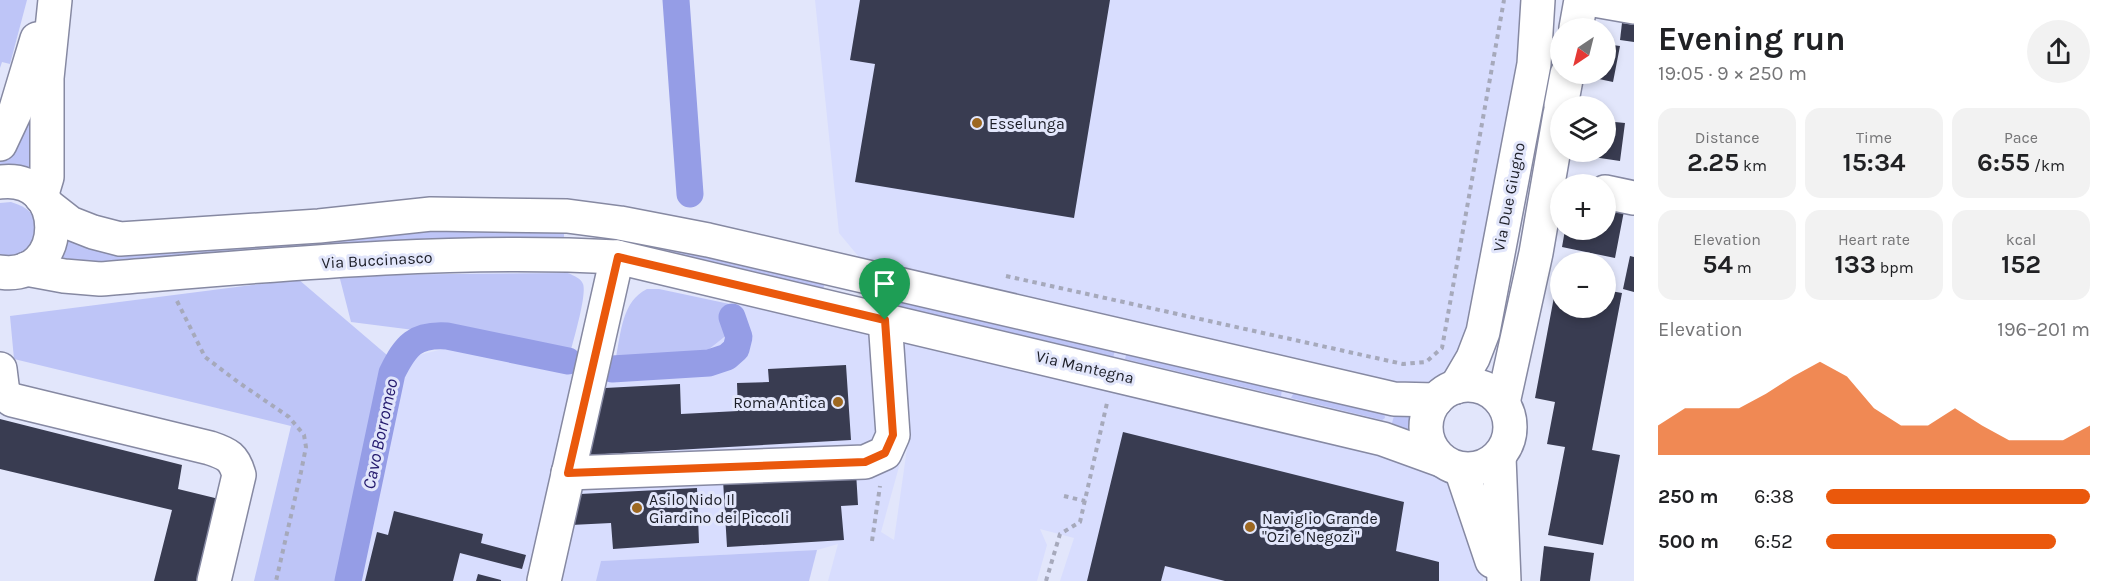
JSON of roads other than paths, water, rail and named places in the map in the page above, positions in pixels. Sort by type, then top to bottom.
[{"type":"street","points":[[0,144],[15,112],[48,0]]},
{"type":"street","name":"Via Buccinasco","points":[[13,271],[40,259],[51,240],[53,223],[44,201],[47,177],[47,78],[55,0]]},
{"type":"street","name":"Via Due Giugno","points":[[1446,393],[1473,358],[1483,332],[1534,64],[1538,0]]},
{"type":"street","points":[[1578,18],[1581,0]]},
{"type":"street","points":[[1594,0],[1634,7]]},
{"type":"street","points":[[0,182],[23,184],[70,223],[120,239],[323,225],[431,214],[567,216],[620,223],[708,240],[1394,399],[1414,401],[1467,385],[1489,390],[1503,403],[1510,419],[1508,444],[1499,457],[1478,469],[1451,465]]},
{"type":"street","points":[[1616,194],[1634,198]]},
{"type":"street","points":[[1503,403],[1536,253],[1550,206]]},
{"type":"street","name":"Via Buccinasco","points":[[13,271],[100,279],[385,258],[569,254],[618,257],[726,281]]},
{"type":"street","points":[[544,581],[618,257]]},
{"type":"street","name":"Via Mantegna","points":[[726,281],[1383,439],[1451,465]]},
{"type":"street","points":[[568,473],[865,462],[885,453],[893,435],[885,320]]},
{"type":"street","points":[[0,369],[3,393],[12,400],[210,448],[223,452],[235,461],[239,475],[213,581]]},
{"type":"street","points":[[1446,393],[1428,415],[1426,430],[1431,447],[1451,465],[1499,581]]},
{"type":"street","points":[[1499,457],[1504,581]]},
{"type":"waterway","name":"Cavo Borromeo","points":[[676,0],[690,194]]},
{"type":"waterway","name":"Cavo Borromeo","points":[[612,369],[709,363],[727,357],[736,349],[739,337],[732,317]]},
{"type":"waterway","name":"Cavo Borromeo","points":[[348,581],[392,373],[407,348],[419,339],[447,336],[568,361]]},
{"type":"place","name":"Esselunga","points":[[977,123]]},
{"type":"place","name":"Roma Antica","points":[[838,402]]},
{"type":"place","name":"Asilo Nido Il Giardino dei Piccoli","points":[[637,508]]},
{"type":"place","name":"Naviglio Grande \"Ozi e Negozi\"","points":[[1250,527]]}]
